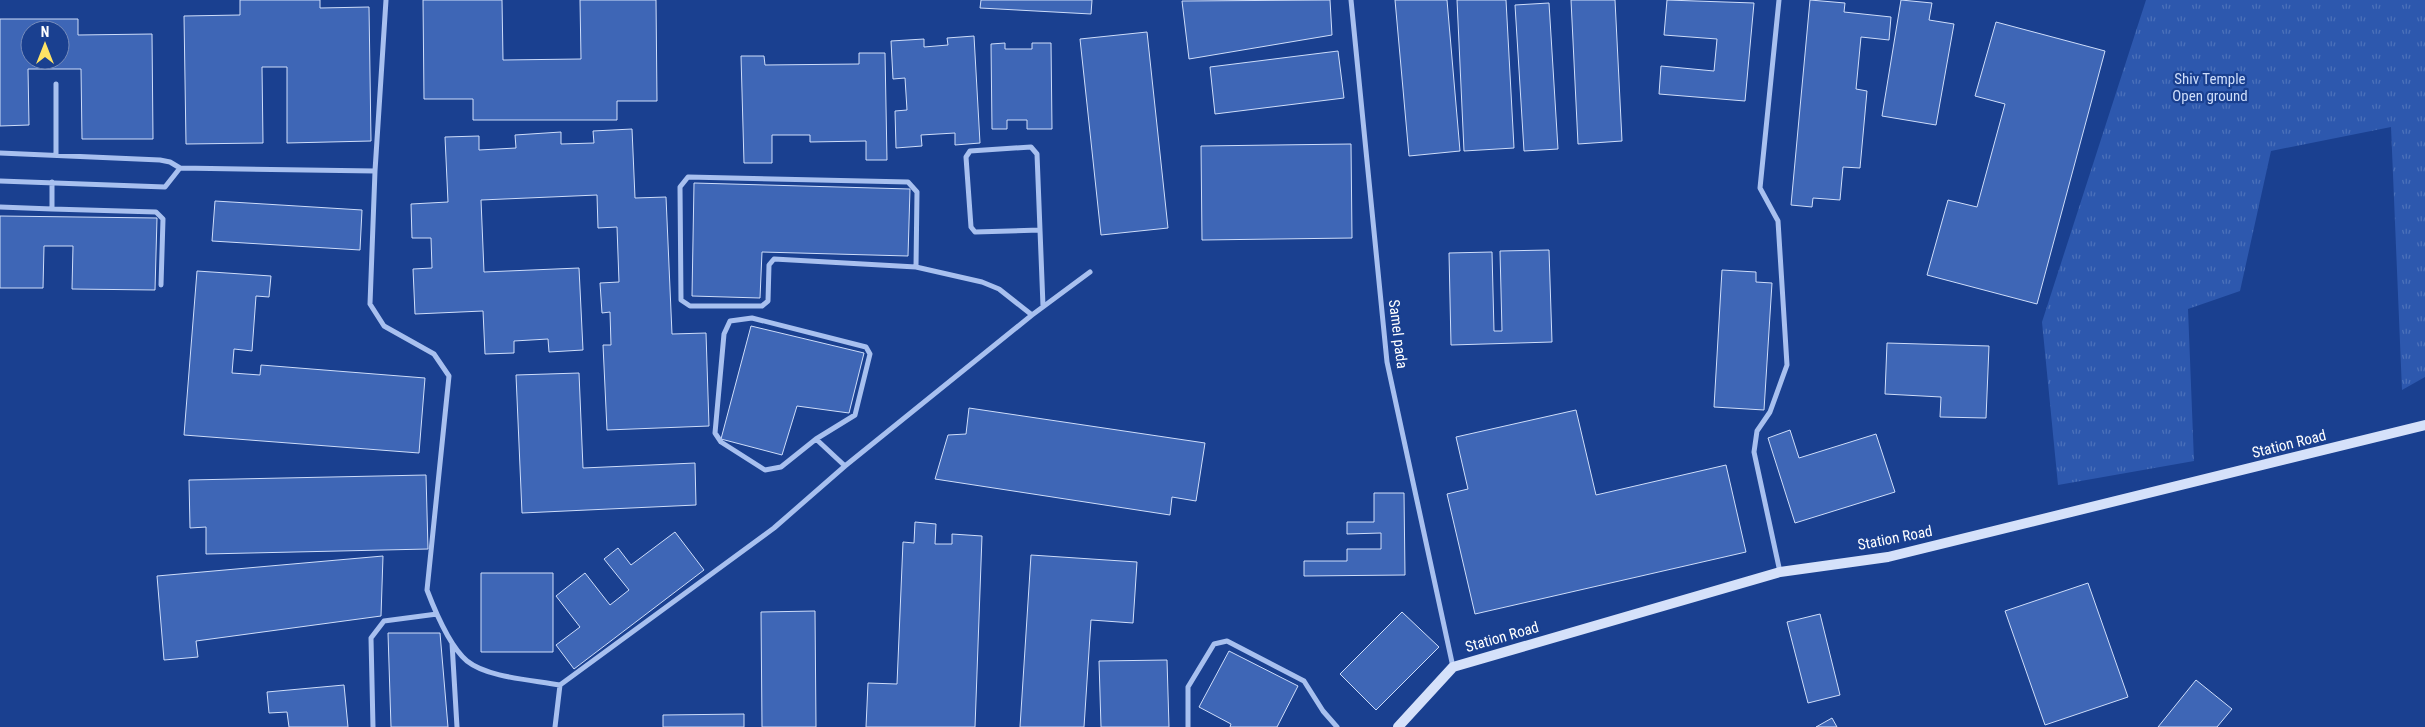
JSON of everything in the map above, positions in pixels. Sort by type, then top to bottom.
[{"type":"main road","name":"Station Road","points":[[1398,727],[1453,666],[1780,572],[1888,557],[2425,425]]},
{"type":"street","points":[[386,0],[375,171],[370,304],[384,326],[434,354],[449,376],[427,590],[436,614],[452,641],[467,661],[489,672],[560,685],[774,528],[845,466],[1043,306],[1090,272]]},
{"type":"street","name":"Samel pada","points":[[1351,0],[1387,362],[1453,666]]},
{"type":"street","points":[[1779,0],[1760,188],[1778,221],[1787,364],[1770,412],[1757,431],[1754,452],[1780,572]]},
{"type":"street","points":[[56,84],[56,154]]},
{"type":"street","points":[[1040,230],[975,232],[971,227],[966,157],[970,151],[1031,147],[1037,154],[1040,230],[1043,306]]},
{"type":"street","points":[[0,153],[160,160],[170,162],[180,168],[375,171]]},
{"type":"street","points":[[0,181],[165,187],[180,168]]},
{"type":"street","points":[[916,267],[917,192],[908,182],[688,177],[680,187],[681,300],[690,306],[762,306],[768,301],[769,265],[774,259],[916,267],[982,282],[999,289],[1032,315]]},
{"type":"street","points":[[52,182],[52,209]]},
{"type":"street","points":[[0,208],[156,212],[162,219],[162,285]]},
{"type":"street","points":[[752,318],[866,347],[870,354],[855,416],[816,439],[781,467],[765,470],[721,442],[715,433],[724,334],[730,320],[752,318]]},
{"type":"street","points":[[816,439],[845,466]]},
{"type":"street","points":[[373,727],[371,638],[384,621],[436,614]]},
{"type":"street","points":[[452,641],[457,727]]},
{"type":"street","points":[[1188,727],[1188,686],[1214,644],[1227,641],[1304,681],[1323,711],[1337,727]]},
{"type":"street","points":[[555,727],[560,685]]},
{"type":"green space","name":"Shiv Temple Open ground","points":[[2146,0],[2425,0],[2425,377],[2402,390],[2391,127],[2271,151],[2240,291],[2188,309],[2194,461],[2058,485],[2042,322]]},
{"type":"building","points":[[240,0],[320,0],[320,8],[369,7],[371,141],[287,143],[287,67],[262,67],[263,143],[186,144],[184,16],[240,15]]},
{"type":"building","points":[[423,0],[502,0],[503,60],[581,59],[580,0],[656,0],[657,101],[617,101],[617,120],[473,120],[473,99],[424,99]]},
{"type":"building","points":[[981,0],[1092,0],[1091,14],[980,8]]},
{"type":"building","points":[[1330,0],[1332,35],[1189,59],[1182,1]]},
{"type":"building","points":[[1395,0],[1447,0],[1460,151],[1409,156]]},
{"type":"building","points":[[1457,0],[1506,0],[1514,148],[1464,151]]},
{"type":"building","points":[[1571,0],[1615,0],[1622,141],[1578,144]]},
{"type":"building","points":[[1667,0],[1754,3],[1745,101],[1659,94],[1661,66],[1714,71],[1717,39],[1664,35]]},
{"type":"building","points":[[1810,0],[1845,3],[1844,12],[1891,17],[1889,40],[1861,37],[1856,89],[1867,91],[1860,168],[1843,167],[1840,200],[1813,198],[1812,207],[1791,205]]},
{"type":"building","points":[[1901,0],[1932,3],[1929,20],[1954,24],[1936,125],[1882,116]]},
{"type":"building","points":[[1549,3],[1558,149],[1524,151],[1515,5]]},
{"type":"building","points":[[0,19],[78,19],[78,35],[152,34],[153,139],[82,139],[81,69],[70,69],[70,20],[20,20],[20,70],[28,70],[29,125],[0,126]]},
{"type":"building","points":[[1996,22],[2105,51],[2037,304],[1927,275],[1948,200],[1977,207],[2005,104],[1975,96]]},
{"type":"building","points":[[1147,32],[1168,228],[1101,235],[1080,39]]},
{"type":"building","points":[[974,36],[980,143],[955,145],[955,133],[921,135],[922,146],[896,148],[895,111],[907,110],[905,78],[893,79],[891,41],[924,39],[924,47],[948,45],[947,38]]},
{"type":"building","points":[[1005,43],[1005,49],[1032,49],[1032,43],[1051,43],[1052,129],[1027,129],[1027,120],[1007,120],[1007,129],[992,129],[991,44]]},
{"type":"building","points":[[1338,51],[1344,98],[1215,114],[1210,67]]},
{"type":"building","points":[[859,53],[885,53],[887,160],[866,160],[866,141],[810,142],[810,135],[772,135],[772,163],[744,163],[741,56],[764,56],[765,65],[859,64]]},
{"type":"building","points":[[632,129],[635,198],[666,197],[672,334],[706,333],[709,426],[607,430],[603,345],[611,345],[610,312],[602,313],[600,283],[619,282],[617,227],[598,228],[597,195],[481,200],[484,272],[579,268],[583,350],[549,352],[548,339],[514,341],[514,353],[485,354],[483,311],[415,314],[413,269],[432,268],[431,238],[412,238],[411,204],[448,202],[445,137],[479,136],[479,150],[516,148],[515,135],[561,132],[561,144],[594,143],[593,131]]},
{"type":"building","points":[[1351,144],[1352,238],[1202,240],[1201,146]]},
{"type":"building","points":[[694,183],[910,189],[908,256],[762,252],[760,298],[692,296]]},
{"type":"building","points":[[215,201],[362,210],[360,250],[212,241]]},
{"type":"building","points":[[0,216],[157,218],[155,290],[72,289],[73,246],[44,246],[43,288],[0,288]]},
{"type":"building","points":[[1549,250],[1552,342],[1451,345],[1449,253],[1492,252],[1494,331],[1502,331],[1500,251]]},
{"type":"building","points":[[1722,270],[1756,272],[1756,282],[1772,283],[1764,410],[1714,407]]},
{"type":"building","points":[[197,271],[271,276],[269,297],[256,296],[252,351],[234,349],[232,373],[260,375],[261,365],[425,378],[419,453],[184,435]]},
{"type":"building","points":[[751,326],[864,353],[849,413],[797,406],[782,455],[721,439]]},
{"type":"building","points":[[1887,343],[1989,346],[1986,418],[1940,417],[1941,397],[1885,394]]},
{"type":"building","points":[[579,373],[583,468],[695,463],[696,505],[522,513],[516,375]]},
{"type":"building","points":[[969,408],[1205,443],[1196,501],[1172,497],[1170,515],[935,479],[948,435],[966,434]]},
{"type":"building","points":[[1576,410],[1596,495],[1726,465],[1746,552],[1475,614],[1447,494],[1468,489],[1456,437]]},
{"type":"building","points":[[1790,430],[1799,458],[1876,434],[1895,492],[1795,523],[1768,438]]},
{"type":"building","points":[[426,475],[428,549],[206,554],[206,527],[190,528],[189,480]]},
{"type":"building","points":[[1374,493],[1404,493],[1405,575],[1304,576],[1304,561],[1347,561],[1347,549],[1381,549],[1381,533],[1347,534],[1347,522],[1374,522]]},
{"type":"building","points":[[915,522],[936,524],[935,544],[952,544],[952,534],[982,536],[975,727],[866,727],[868,683],[897,684],[903,542],[914,543]]},
{"type":"building","points":[[675,532],[704,570],[574,669],[556,645],[580,627],[556,596],[585,573],[610,605],[629,590],[604,559],[618,548],[631,565]]},
{"type":"building","points":[[1031,555],[1137,562],[1133,623],[1091,620],[1084,727],[1020,727]]},
{"type":"building","points":[[383,556],[381,616],[196,641],[198,657],[164,660],[157,576]]},
{"type":"building","points":[[481,573],[553,573],[553,652],[481,652]]},
{"type":"building","points":[[2088,583],[2128,697],[2045,725],[2005,611]]},
{"type":"building","points":[[815,611],[816,727],[762,727],[761,612]]},
{"type":"building","points":[[1402,612],[1439,647],[1376,710],[1340,674]]},
{"type":"building","points":[[1820,614],[1840,695],[1808,703],[1787,622]]},
{"type":"building","points":[[388,633],[440,633],[448,727],[391,727]]},
{"type":"building","points":[[1229,651],[1298,686],[1277,727],[1230,727],[1231,724],[1199,707]]},
{"type":"building","points":[[1167,660],[1169,727],[1101,727],[1099,661]]},
{"type":"building","points":[[2196,680],[2232,709],[2217,727],[2158,727]]},
{"type":"building","points":[[344,685],[348,727],[289,727],[287,712],[269,713],[267,692]]},
{"type":"building","points":[[744,714],[744,727],[663,727],[663,715]]},
{"type":"building","points":[[1832,718],[1837,727],[1816,727]]}]
